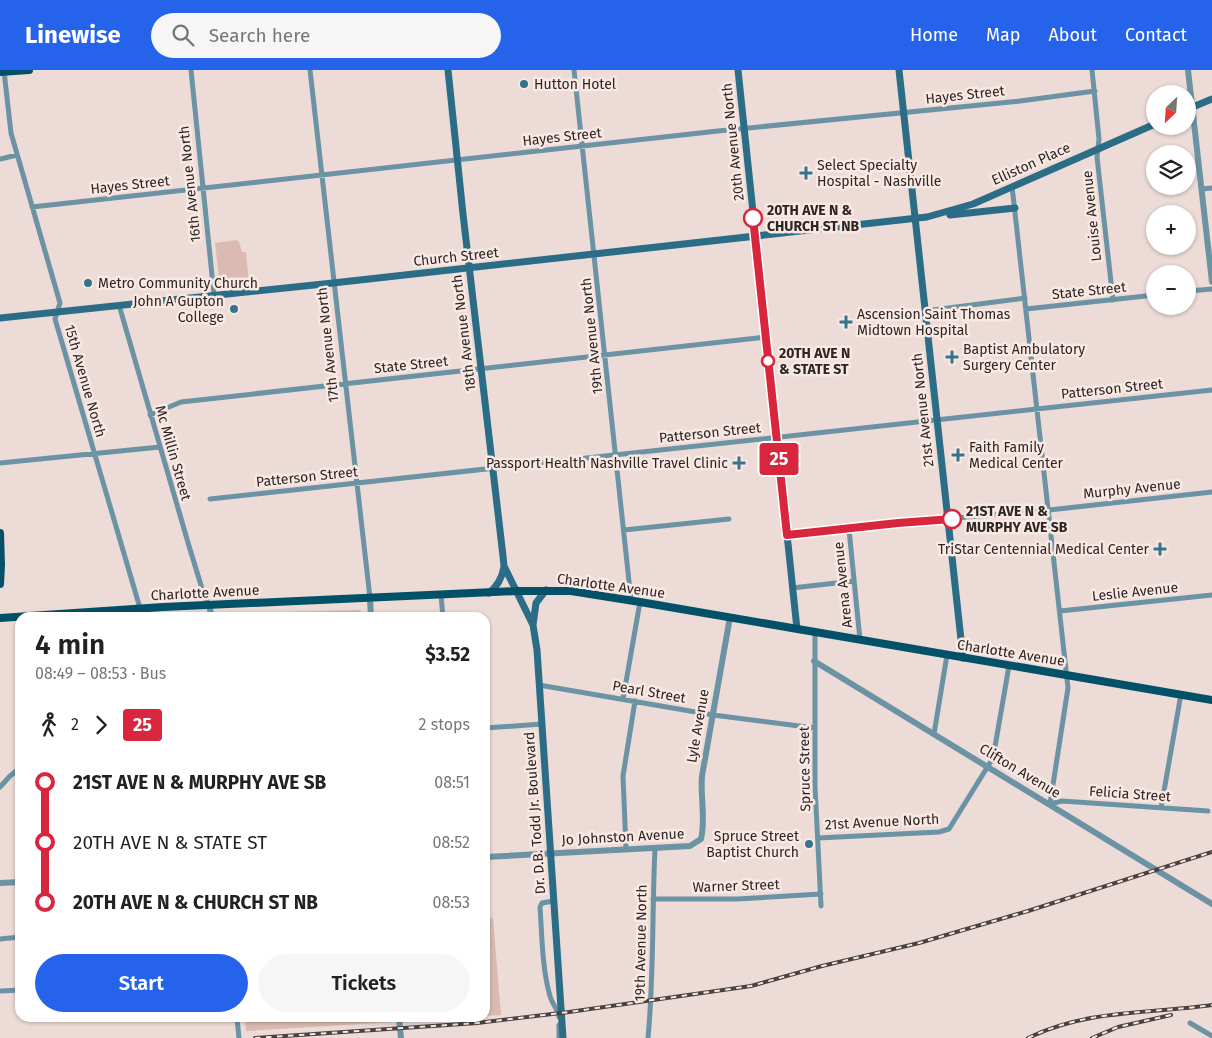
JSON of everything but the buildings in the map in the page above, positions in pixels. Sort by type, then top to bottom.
[{"type":"main road","points":[[2,72],[29,70]]},
{"type":"main road","name":"18th Avenue North","points":[[448,70],[504,566],[517,591]]},
{"type":"main road","name":"20th Avenue North","points":[[738,70],[797,629]]},
{"type":"main road","name":"21st Avenue North","points":[[898,70],[963,658]]},
{"type":"main road","points":[[1196,106],[1212,99]]},
{"type":"main road","name":"Elliston Place","points":[[915,219],[973,204],[1146,128]]},
{"type":"main road","points":[[927,217],[1015,208]]},
{"type":"main road","name":"Church Street","points":[[0,318],[915,219]]},
{"type":"main road","points":[[0,533],[0,584]]},
{"type":"main road","points":[[488,593],[499,583],[504,566]]},
{"type":"main road","points":[[533,626],[536,604],[546,590]]},
{"type":"main road","name":"Charlotte Avenue","points":[[84,612],[517,591],[583,592],[1212,700]]},
{"type":"main road","name":"Dr. D.B. Todd Jr. Boulevard","points":[[517,591],[533,626],[537,650],[561,1038]]},
{"type":"main road","name":"Charlotte Avenue","points":[[0,618],[15,617]]},
{"type":"street","name":"16th Avenue North","points":[[191,70],[214,295]]},
{"type":"street","name":"17th Avenue North","points":[[310,70],[371,612]]},
{"type":"street","name":"19th Avenue North","points":[[574,70],[631,600]]},
{"type":"street","name":"Louise Avenue","points":[[1092,70],[1099,139],[1097,157],[1112,300]]},
{"type":"street","points":[[1188,70],[1189,85]]},
{"type":"street","name":"15th Avenue North","points":[[2,72],[11,133],[60,303],[56,319],[140,608]]},
{"type":"street","name":"Hayes Street","points":[[32,207],[1095,91]]},
{"type":"street","points":[[1194,135],[1212,282]]},
{"type":"street","points":[[0,159],[17,154]]},
{"type":"street","points":[[1012,186],[1068,688],[1050,804]]},
{"type":"street","points":[[1202,189],[1212,188]]},
{"type":"street","points":[[1196,290],[1212,289]]},
{"type":"street","name":"State Street","points":[[1026,309],[1146,296]]},
{"type":"street","points":[[925,311],[1025,298]]},
{"type":"street","name":"Mc Millin Street","points":[[119,305],[192,558],[210,606]]},
{"type":"street","name":"State Street","points":[[150,415],[181,402],[766,337]]},
{"type":"street","name":"Patterson Street","points":[[210,498],[1212,390]]},
{"type":"street","points":[[0,463],[160,448]]},
{"type":"street","name":"Murphy Avenue","points":[[787,535],[1049,510],[1212,492]]},
{"type":"street","points":[[624,530],[729,519]]},
{"type":"street","name":"Arena Avenue","points":[[849,529],[860,640]]},
{"type":"street","points":[[792,588],[854,581]]},
{"type":"street","points":[[441,595],[442,612]]},
{"type":"street","name":"Leslie Avenue","points":[[1060,611],[1212,595]]},
{"type":"street","points":[[623,699],[640,602]]},
{"type":"street","points":[[210,606],[211,612]]},
{"type":"street","name":"Lyle Avenue","points":[[701,839],[704,828],[701,786],[730,617]]},
{"type":"street","name":"Spruce Street","points":[[816,632],[814,661],[816,786],[822,906]]},
{"type":"street","points":[[934,734],[947,655]]},
{"type":"street","name":"Clifton Avenue","points":[[814,661],[1212,904]]},
{"type":"street","name":"21st Avenue North","points":[[818,838],[946,831],[954,822],[994,756],[1009,666]]},
{"type":"street","name":"Pearl Street","points":[[539,685],[713,715],[815,728]]},
{"type":"street","points":[[1161,808],[1181,694]]},
{"type":"street","points":[[626,849],[622,776],[635,701]]},
{"type":"street","points":[[490,728],[542,724]]},
{"type":"street","points":[[0,787],[15,772]]},
{"type":"street","name":"Felicia Street","points":[[1050,804],[1062,801],[1208,811]]},
{"type":"street","name":"Jo Johnston Avenue","points":[[490,857],[690,846],[701,839]]},
{"type":"street","name":"19th Avenue North","points":[[648,1038],[652,985],[651,955],[655,848]]},
{"type":"street","points":[[0,883],[15,882]]},
{"type":"street","name":"Warner Street","points":[[653,899],[737,900],[821,894]]},
{"type":"street","points":[[554,901],[542,903],[540,907],[544,960],[550,997],[558,1012],[561,1038]]},
{"type":"street","points":[[0,939],[15,938]]},
{"type":"street","points":[[0,991],[15,990]]},
{"type":"street","points":[[238,1022],[239,1038]]},
{"type":"street","points":[[400,1022],[401,1038]]},
{"type":"street","points":[[1190,1023],[1212,1036]]},
{"type":"shaded area","points":[[237,240],[242,252],[246,252],[249,283],[220,286],[215,243]]},
{"type":"shaded area","points":[[360,610],[362,612],[285,612]]},
{"type":"shaded area","points":[[490,918],[493,918],[501,1015],[490,1016]]},
{"type":"shaded area","points":[[245,1022],[393,1022],[246,1031]]},
{"type":"railway","points":[[490,1021],[751,986],[822,966],[919,943],[1028,911],[1212,852]]},
{"type":"railway","points":[[1028,1038],[1073,1022],[1096,1017],[1212,1005]]},
{"type":"railway","points":[[1092,1038],[1118,1027],[1171,1015]]},
{"type":"railway","points":[[255,1038],[485,1022]]},
{"type":"bus line","name":"25","points":[[753,218],[787,535],[952,519]]},
{"type":"place","name":"Hutton Hotel","points":[[524,84]]},
{"type":"place","name":"Select Specialty Hospital - Nashville","points":[[806,173]]},
{"type":"place","name":"20TH AVE N & CHURCH ST NB","points":[[753,218]]},
{"type":"place","name":"Metro Community Church","points":[[88,283]]},
{"type":"place","name":"John A Gupton College","points":[[234,309]]},
{"type":"place","name":"Ascension Saint Thomas Midtown Hospital","points":[[846,322]]},
{"type":"place","name":"Baptist Ambulatory Surgery Center","points":[[952,357]]},
{"type":"place","name":"20TH AVE N & STATE ST","points":[[768,361]]},
{"type":"place","name":"Faith Family Medical Center","points":[[958,455]]},
{"type":"place","name":"Passport Health Nashville Travel Clinic","points":[[739,463]]},
{"type":"place","name":"21ST AVE N & MURPHY AVE SB","points":[[952,519]]},
{"type":"place","name":"TriStar Centennial Medical Center","points":[[1160,549]]},
{"type":"place","name":"Spruce Street Baptist Church","points":[[809,844]]}]
